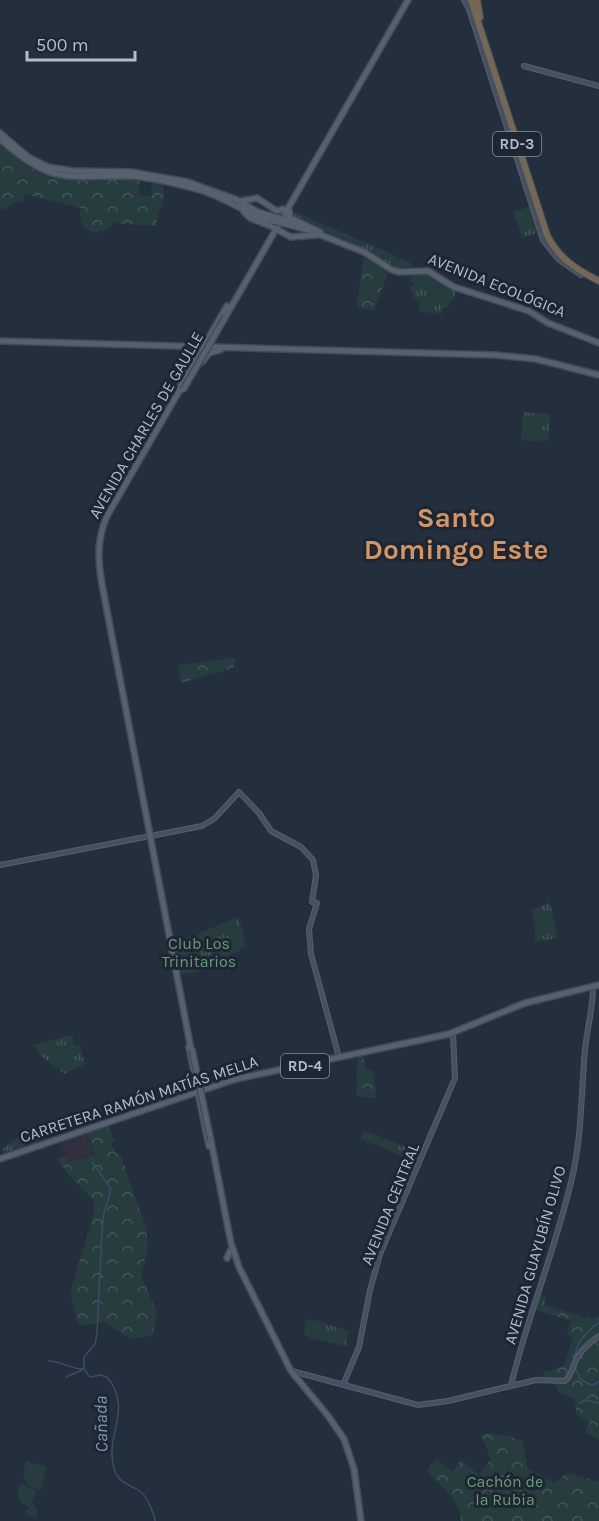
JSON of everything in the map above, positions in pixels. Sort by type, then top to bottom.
[{"type":"highway","name":"RD-3","points":[[474,0],[549,234],[557,248],[570,261],[597,281]]},
{"type":"highway","name":"RD-3","points":[[474,0],[483,38],[547,235],[565,260],[597,281]]},
{"type":"highway","points":[[483,38],[494,87]]},
{"type":"main road","name":"AVENIDA CHARLES DE GAULLE","points":[[211,1144],[99,567],[98,548],[104,525],[114,506],[406,0]]},
{"type":"main road","points":[[464,0],[543,240],[556,257],[568,267],[597,281]]},
{"type":"main road","points":[[524,66],[599,86]]},
{"type":"main road","points":[[0,133],[23,153],[48,167],[74,171],[142,173],[198,185],[238,200],[245,201],[255,198],[276,210],[286,208],[290,218],[323,234]]},
{"type":"main road","name":"AVENIDA ECOLÓGICA","points":[[0,139],[26,162],[46,172],[72,177],[142,177],[197,188],[277,223],[323,234]]},
{"type":"main road","name":"AVENIDA ECOLÓGICA","points":[[238,200],[277,223],[323,234],[371,255],[392,270],[428,271],[454,287],[529,311],[553,324],[599,341]]},
{"type":"main road","points":[[255,211],[252,206],[255,200],[273,210],[277,223],[295,237],[323,234]]},
{"type":"main road","points":[[202,362],[207,348],[235,297]]},
{"type":"main road","points":[[553,324],[565,333],[578,334]]},
{"type":"main road","points":[[194,347],[203,345],[213,337]]},
{"type":"main road","points":[[213,337],[215,343],[221,348]]},
{"type":"main road","points":[[0,342],[207,348]]},
{"type":"main road","points":[[0,342],[184,349],[221,348],[503,356],[536,359],[599,376]]},
{"type":"main road","points":[[174,402],[195,362],[207,348]]},
{"type":"main road","points":[[174,402],[210,352],[221,348]]},
{"type":"main road","points":[[184,349],[191,352],[195,362]]},
{"type":"main road","points":[[0,865],[198,828],[207,824],[239,792],[271,831],[301,847],[310,855],[316,871],[315,903],[309,929],[311,954],[339,1057]]},
{"type":"main road","name":"CARRETERA RAMÓN MATÍAS MELLA","points":[[200,1091],[249,1078],[453,1034],[525,1003],[596,987]]},
{"type":"main road","name":"AVENIDA GUAYUBÍN OLIVO","points":[[511,1385],[519,1350],[548,1265],[574,1167],[585,1045],[596,987]]},
{"type":"main road","name":"CARRETERA RAMÓN MATÍAS MELLA","points":[[0,1159],[245,1076],[453,1034]]},
{"type":"main road","name":"AVENIDA CENTRAL","points":[[343,1385],[360,1347],[370,1290],[380,1254],[454,1081],[456,1073],[453,1034]]},
{"type":"main road","points":[[190,1039],[235,1257],[289,1373],[333,1428],[343,1445],[350,1468],[359,1521]]},
{"type":"main road","points":[[211,1144],[230,1251],[234,1262],[291,1371],[335,1425],[347,1447],[354,1472],[359,1521]]},
{"type":"main road","points":[[230,1251],[227,1259],[234,1262]]},
{"type":"main road","points":[[291,1371],[418,1405],[448,1401],[540,1380],[565,1381],[578,1357],[590,1342],[599,1336]]},
{"type":"shaded area","points":[[86,1134],[92,1149],[91,1154],[69,1163],[60,1141]]},
{"type":"green space","points":[[0,142],[27,165],[49,176],[75,180],[140,179],[138,195],[151,196],[152,181],[162,183],[164,194],[156,226],[114,223],[103,232],[101,230],[98,233],[93,232],[86,229],[81,222],[81,208],[24,194],[23,203],[16,201],[0,210]]},
{"type":"green space","points":[[529,207],[537,233],[522,238],[514,212]]},
{"type":"green space","points":[[291,210],[411,263],[411,267],[393,267],[370,251],[292,217]]},
{"type":"green space","points":[[364,255],[389,271],[374,311],[358,307],[357,304]]},
{"type":"green space","points":[[413,274],[429,275],[457,290],[454,300],[451,299],[448,308],[443,307],[441,315],[419,311],[420,301],[412,300],[413,292],[409,289],[414,285],[414,282],[410,281]]},
{"type":"green space","points":[[523,412],[550,414],[549,441],[521,440]]},
{"type":"green space","points":[[236,659],[233,668],[181,683],[179,665]]},
{"type":"green space","points":[[549,903],[557,938],[534,942],[535,925],[531,910]]},
{"type":"green space","name":"Club Los Trinitarios","points":[[239,917],[246,946],[205,970],[180,975],[174,943]]},
{"type":"green space","points":[[72,1035],[74,1046],[80,1045],[85,1064],[65,1074],[41,1056],[33,1045]]},
{"type":"green space","points":[[363,1056],[366,1070],[372,1069],[376,1087],[375,1098],[356,1096],[358,1057]]},
{"type":"green space","points":[[37,1125],[40,1131],[39,1144],[4,1156],[3,1149],[30,1126]]},
{"type":"green space","points":[[108,1126],[115,1141],[111,1143],[116,1153],[121,1156],[146,1227],[148,1248],[141,1276],[157,1312],[153,1335],[132,1339],[103,1322],[79,1326],[70,1293],[94,1213],[94,1201],[57,1159],[66,1155],[69,1163],[95,1154],[87,1133]]},
{"type":"green space","points":[[364,1130],[408,1148],[404,1157],[361,1139]]},
{"type":"green space","points":[[540,1295],[546,1297],[544,1305],[591,1319],[599,1317],[599,1333],[579,1352],[565,1379],[542,1378],[544,1372],[564,1366],[573,1338],[567,1334],[571,1321],[535,1310]]},
{"type":"green space","points":[[305,1319],[349,1331],[346,1346],[304,1335]]},
{"type":"green space","points":[[599,1337],[599,1440],[585,1432],[590,1422],[577,1415],[574,1399],[558,1392],[557,1386],[547,1380],[568,1381],[574,1364],[590,1343]]},
{"type":"green space","name":"Cachón de la Rubia","points":[[486,1433],[523,1441],[527,1468],[555,1483],[567,1473],[599,1482],[599,1521],[461,1521],[460,1513],[453,1500],[427,1472],[436,1459],[452,1472],[461,1460],[479,1475],[491,1459],[481,1435]]},
{"type":"green space","points":[[27,1461],[47,1467],[41,1490],[27,1483],[23,1476]]},
{"type":"green space","points":[[21,1483],[37,1491],[30,1505],[34,1505],[36,1509],[35,1519],[25,1513],[29,1507],[22,1503],[19,1497],[18,1491]]},
{"type":"waterway","name":"Cañada","points":[[92,1162],[111,1189],[104,1213],[102,1231],[97,1332]]},
{"type":"waterway","points":[[575,1360],[579,1343],[599,1322]]},
{"type":"waterway","name":"Cañada","points":[[97,1334],[95,1344],[84,1357],[84,1369],[90,1377],[100,1375],[107,1377],[115,1389],[118,1411],[112,1445],[114,1468],[124,1483],[143,1494],[150,1505],[155,1521]]},
{"type":"waterway","points":[[49,1361],[83,1369]]},
{"type":"waterway","points":[[575,1368],[581,1380],[592,1385],[599,1382]]},
{"type":"waterway","points":[[66,1377],[82,1370]]},
{"type":"waterway","points":[[580,1403],[585,1400],[599,1403]]},
{"type":"district","name":"Santo Domingo Este","points":[[456,533]]}]
